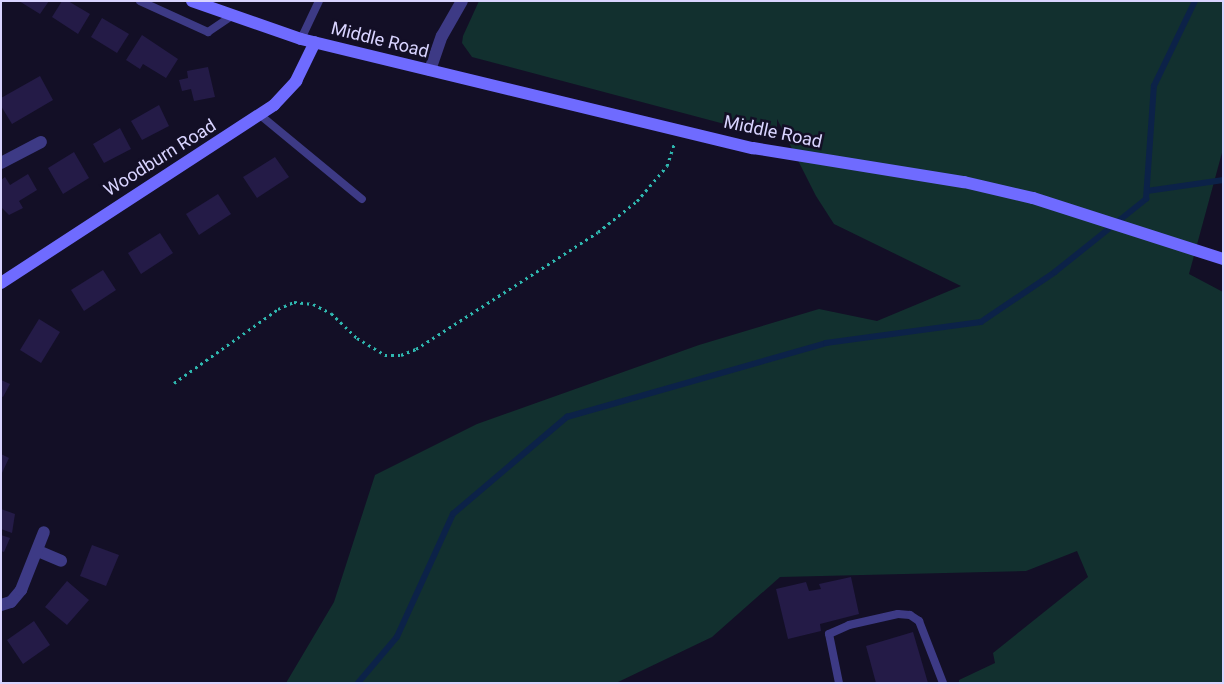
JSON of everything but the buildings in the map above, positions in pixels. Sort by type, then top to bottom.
[{"type":"main road","name":"Middle Road","points":[[192,1],[301,39],[753,148],[964,182],[1081,212],[1223,259]]},
{"type":"main road","name":"Woodburn Road","points":[[1,283],[260,115],[296,81],[315,42]]},
{"type":"street","points":[[430,70],[442,36],[462,1]]},
{"type":"street","points":[[1,164],[41,142]]},
{"type":"street","points":[[1,606],[16,598],[38,552],[44,532]]},
{"type":"street","points":[[38,552],[62,561]]},
{"type":"lane","points":[[140,1],[208,32],[232,16]]},
{"type":"lane","points":[[301,39],[319,1]]},
{"type":"lane","points":[[260,115],[362,199]]},
{"type":"lane","points":[[838,683],[829,634],[849,625],[898,614],[910,615],[919,621],[943,683]]},
{"type":"path","points":[[174,383],[278,309],[294,302],[312,304],[330,314],[364,344],[385,355],[401,355],[416,349],[598,232],[637,201],[667,166],[677,129]]},
{"type":"green space","points":[[479,1],[1223,1],[1223,149],[1189,274],[1223,292],[1223,683],[959,683],[959,680],[995,663],[993,653],[1088,577],[1077,551],[1026,571],[780,577],[712,637],[616,683],[286,683],[334,602],[375,475],[477,424],[699,345],[819,309],[877,321],[961,286],[834,224],[816,196],[777,119],[777,138],[472,57],[462,43],[463,36]]},
{"type":"waterway","points":[[358,683],[397,637],[453,514],[567,417],[826,343],[981,322],[1055,272],[1146,199],[1154,86],[1195,1]]},
{"type":"waterway","points":[[1147,191],[1223,180]]}]
